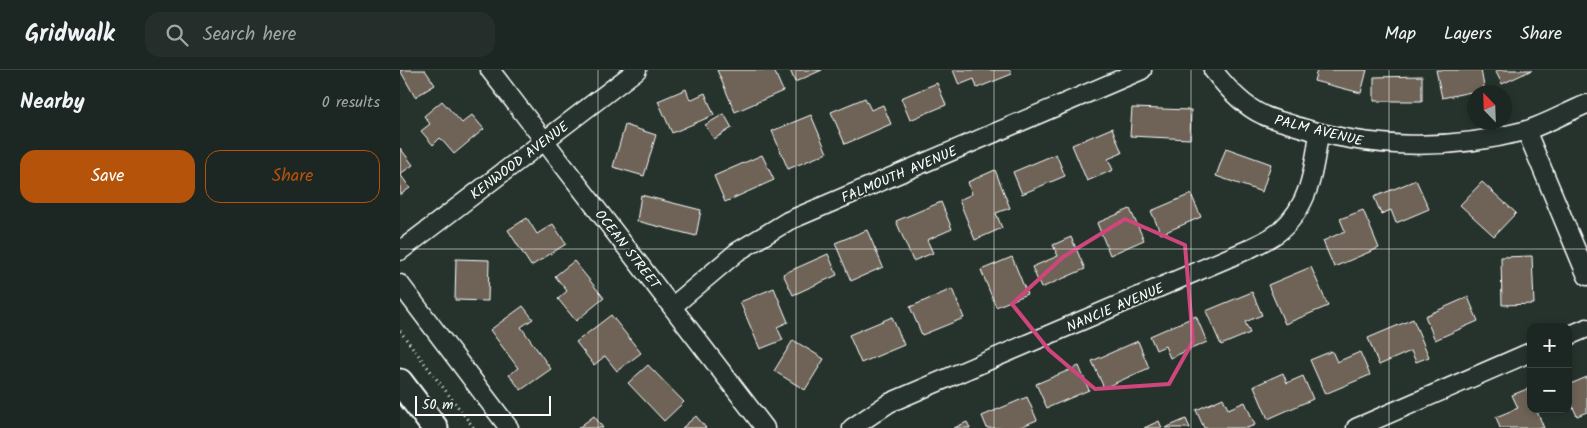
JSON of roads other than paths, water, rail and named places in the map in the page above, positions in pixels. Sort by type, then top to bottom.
[{"type":"main road","points":[[400,382],[434,428]]},
{"type":"street","name":"OCEAN STREET","points":[[490,70],[673,306],[764,428]]},
{"type":"street","name":"KENWOOD AVENUE","points":[[400,251],[637,70]]},
{"type":"street","name":"FALMOUTH AVENUE","points":[[673,306],[737,252],[788,221],[1142,70]]},
{"type":"street","name":"PALM AVENUE","points":[[1213,70],[1239,100],[1262,115],[1319,133],[1377,144],[1424,145],[1477,140],[1526,130],[1587,104]]},
{"type":"street","points":[[1526,130],[1587,276]]},
{"type":"street","name":"NANCIE AVENUE","points":[[852,428],[890,403],[1247,250],[1280,231],[1301,206],[1311,185],[1319,133]]},
{"type":"street","points":[[400,284],[509,428]]},
{"type":"street","points":[[1572,334],[1587,328]]},
{"type":"street","points":[[1356,428],[1527,354]]}]
